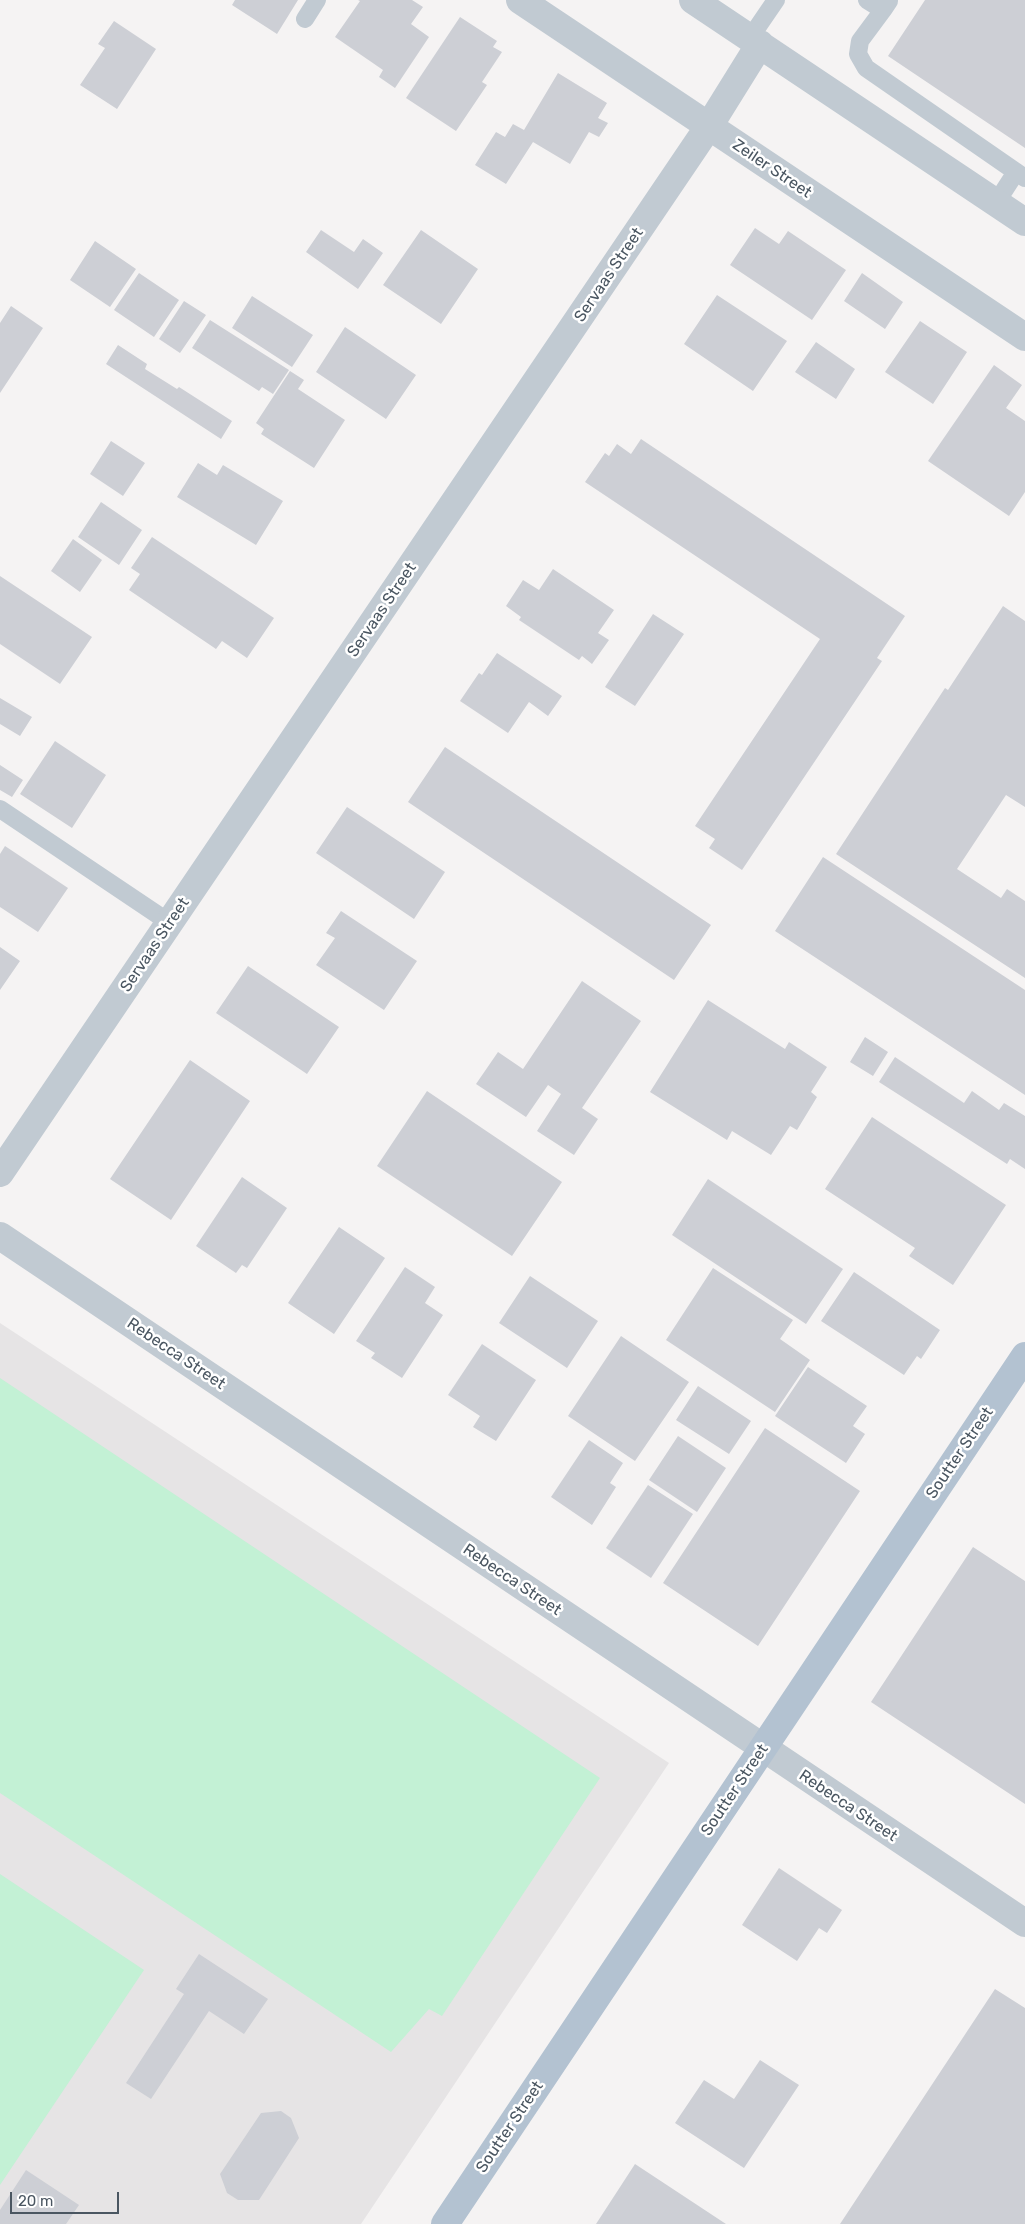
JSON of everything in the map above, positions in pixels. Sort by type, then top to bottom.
[{"type":"main road","name":"Soutter Street","points":[[445,2224],[1025,1356]]},
{"type":"street","name":"Zeiler Street","points":[[520,0],[1025,337]]},
{"type":"street","points":[[693,0],[1025,222]]},
{"type":"street","name":"Servaas Street","points":[[0,1173],[709,126],[755,41]]},
{"type":"street","name":"Rebecca Street","points":[[0,1236],[1025,1923]]},
{"type":"lane","points":[[305,19],[317,0]]},
{"type":"lane","points":[[755,41],[776,0]]},
{"type":"lane","points":[[868,0],[886,5],[860,41],[858,54],[866,68],[1021,175],[996,203]]},
{"type":"lane","points":[[0,809],[170,923]]},
{"type":"shaded area","points":[[0,1323],[669,1763],[361,2224],[0,2224]]},
{"type":"green space","points":[[0,1378],[600,1778],[442,2016],[429,2009],[391,2052],[0,1793]]},
{"type":"green space","points":[[0,1874],[144,1970],[0,2185]]},
{"type":"building","points":[[235,0],[298,0],[277,34],[232,5]]},
{"type":"building","points":[[358,0],[412,0],[423,7],[411,24],[429,37],[395,88],[379,77],[383,70],[335,37],[360,1]]},
{"type":"building","points":[[925,0],[1025,0],[1025,148],[888,56]]},
{"type":"building","points":[[460,17],[497,41],[493,47],[502,52],[482,82],[487,85],[456,131],[406,98]]},
{"type":"building","points":[[114,21],[156,49],[117,109],[80,85],[105,48],[98,44]]},
{"type":"building","points":[[558,73],[607,103],[598,118],[608,123],[599,137],[589,132],[570,164],[533,142],[506,184],[475,165],[496,132],[505,137],[513,124],[524,130]]},
{"type":"building","points":[[755,228],[779,244],[788,231],[846,270],[812,320],[730,265]]},
{"type":"building","points":[[321,230],[354,252],[363,239],[383,253],[358,289],[306,252]]},
{"type":"building","points":[[421,230],[478,269],[441,324],[383,285]]},
{"type":"building","points":[[95,241],[136,269],[110,307],[70,280]]},
{"type":"building","points":[[139,273],[179,300],[154,337],[114,310]]},
{"type":"building","points":[[862,273],[903,302],[885,329],[844,301]]},
{"type":"building","points":[[717,295],[787,341],[753,391],[684,344]]},
{"type":"building","points":[[252,296],[313,335],[292,367],[232,328]]},
{"type":"building","points":[[184,301],[206,315],[180,353],[159,339]]},
{"type":"building","points":[[11,306],[43,328],[0,393],[0,323]]},
{"type":"building","points":[[210,320],[289,370],[273,394],[262,387],[259,391],[192,348]]},
{"type":"building","points":[[920,321],[967,352],[933,404],[885,372]]},
{"type":"building","points":[[345,327],[416,375],[386,419],[316,372]]},
{"type":"building","points":[[816,342],[855,369],[836,399],[795,372]]},
{"type":"building","points":[[118,345],[147,364],[145,369],[177,389],[179,387],[232,421],[221,439],[106,364]]},
{"type":"building","points":[[994,365],[1022,385],[1006,408],[1025,421],[1025,492],[1009,516],[928,461]]},
{"type":"building","points":[[290,371],[304,380],[298,389],[345,420],[314,468],[261,434],[264,429],[256,423]]},
{"type":"building","points":[[641,439],[905,616],[877,658],[882,661],[742,870],[709,848],[715,839],[695,826],[820,639],[585,482],[605,453],[609,456],[617,444],[631,454]]},
{"type":"building","points":[[111,441],[145,463],[123,496],[90,474]]},
{"type":"building","points":[[198,463],[217,475],[223,465],[283,501],[256,545],[177,497]]},
{"type":"building","points":[[101,502],[142,530],[119,565],[78,537]]},
{"type":"building","points":[[152,537],[274,618],[247,658],[222,641],[216,649],[129,590],[140,574],[131,568]]},
{"type":"building","points":[[73,539],[102,560],[80,592],[51,571]]},
{"type":"building","points":[[553,569],[614,610],[598,633],[609,640],[592,664],[582,656],[579,660],[519,620],[521,617],[506,606],[523,580],[539,590]]},
{"type":"building","points":[[0,576],[92,637],[60,684],[0,644]]},
{"type":"building","points":[[1003,606],[1025,621],[1025,807],[1006,795],[957,869],[1001,898],[1007,889],[1025,901],[1025,978],[836,854],[945,688],[948,690]]},
{"type":"building","points":[[653,614],[684,634],[635,706],[605,687]]},
{"type":"building","points":[[497,653],[562,696],[548,716],[529,702],[508,733],[460,701],[479,673],[482,675]]},
{"type":"building","points":[[0,698],[32,717],[20,736],[0,724]]},
{"type":"building","points":[[55,741],[106,775],[72,828],[20,794]]},
{"type":"building","points":[[445,747],[711,925],[674,980],[408,802]]},
{"type":"building","points":[[0,765],[23,780],[12,797],[0,790]]},
{"type":"building","points":[[347,807],[445,872],[414,919],[316,853]]},
{"type":"building","points":[[5,846],[68,888],[38,932],[0,907],[0,854]]},
{"type":"building","points":[[823,857],[1025,990],[1025,1095],[775,931]]},
{"type":"building","points":[[341,911],[417,961],[384,1010],[316,965],[335,938],[326,933]]},
{"type":"building","points":[[0,947],[20,961],[0,990]]},
{"type":"building","points":[[248,966],[339,1027],[307,1074],[216,1013]]},
{"type":"building","points":[[582,981],[641,1021],[582,1108],[598,1119],[574,1155],[537,1131],[561,1094],[548,1085],[526,1117],[476,1084],[498,1052],[523,1069]]},
{"type":"building","points":[[708,1000],[785,1049],[789,1042],[827,1067],[811,1092],[817,1097],[797,1130],[790,1126],[771,1155],[732,1131],[727,1140],[650,1092]]},
{"type":"building","points":[[865,1037],[888,1052],[873,1076],[850,1062]]},
{"type":"building","points":[[895,1057],[964,1103],[972,1091],[999,1110],[1004,1103],[1025,1116],[1025,1169],[1010,1159],[1007,1164],[879,1082]]},
{"type":"building","points":[[190,1060],[250,1101],[171,1220],[110,1179]]},
{"type":"building","points":[[427,1091],[562,1182],[512,1256],[377,1166]]},
{"type":"building","points":[[872,1117],[1006,1205],[953,1285],[909,1256],[915,1248],[825,1189]]},
{"type":"building","points":[[242,1177],[287,1208],[247,1268],[242,1265],[236,1273],[196,1246]]},
{"type":"building","points":[[708,1179],[843,1269],[806,1324],[672,1235]]},
{"type":"building","points":[[339,1227],[385,1258],[334,1334],[288,1303]]},
{"type":"building","points":[[405,1267],[435,1287],[425,1303],[443,1315],[402,1378],[371,1358],[375,1353],[356,1341]]},
{"type":"building","points":[[713,1268],[793,1320],[780,1339],[810,1360],[775,1412],[666,1340]]},
{"type":"building","points":[[854,1272],[940,1330],[921,1359],[917,1356],[904,1375],[821,1321]]},
{"type":"building","points":[[530,1276],[598,1321],[567,1368],[499,1323]]},
{"type":"building","points":[[621,1336],[689,1382],[635,1461],[568,1416]]},
{"type":"building","points":[[482,1344],[536,1380],[496,1441],[473,1427],[480,1416],[448,1395]]},
{"type":"building","points":[[808,1367],[867,1406],[853,1426],[865,1434],[846,1463],[775,1416]]},
{"type":"building","points":[[698,1386],[751,1421],[729,1454],[676,1420]]},
{"type":"building","points":[[765,1428],[860,1491],[758,1646],[663,1583]]},
{"type":"building","points":[[678,1436],[726,1468],[697,1512],[649,1480]]},
{"type":"building","points":[[589,1440],[623,1463],[610,1483],[616,1487],[592,1525],[551,1497]]},
{"type":"building","points":[[648,1485],[693,1514],[651,1578],[606,1548]]},
{"type":"building","points":[[973,1547],[1025,1581],[1025,1804],[871,1702]]},
{"type":"building","points":[[779,1868],[842,1910],[827,1933],[819,1928],[797,1961],[742,1925]]},
{"type":"building","points":[[199,1954],[268,1999],[244,2034],[209,2011],[151,2099],[126,2083],[184,1994],[176,1989]]},
{"type":"building","points":[[995,1989],[1025,2008],[1025,2224],[840,2224]]},
{"type":"building","points":[[760,2060],[799,2085],[744,2168],[675,2123],[704,2080],[734,2099]]},
{"type":"building","points":[[281,2111],[291,2118],[299,2138],[259,2200],[238,2200],[227,2193],[220,2174],[261,2113]]},
{"type":"building","points":[[635,2164],[726,2224],[596,2224]]},
{"type":"building","points":[[26,2170],[79,2205],[66,2224],[0,2224],[0,2210]]}]
